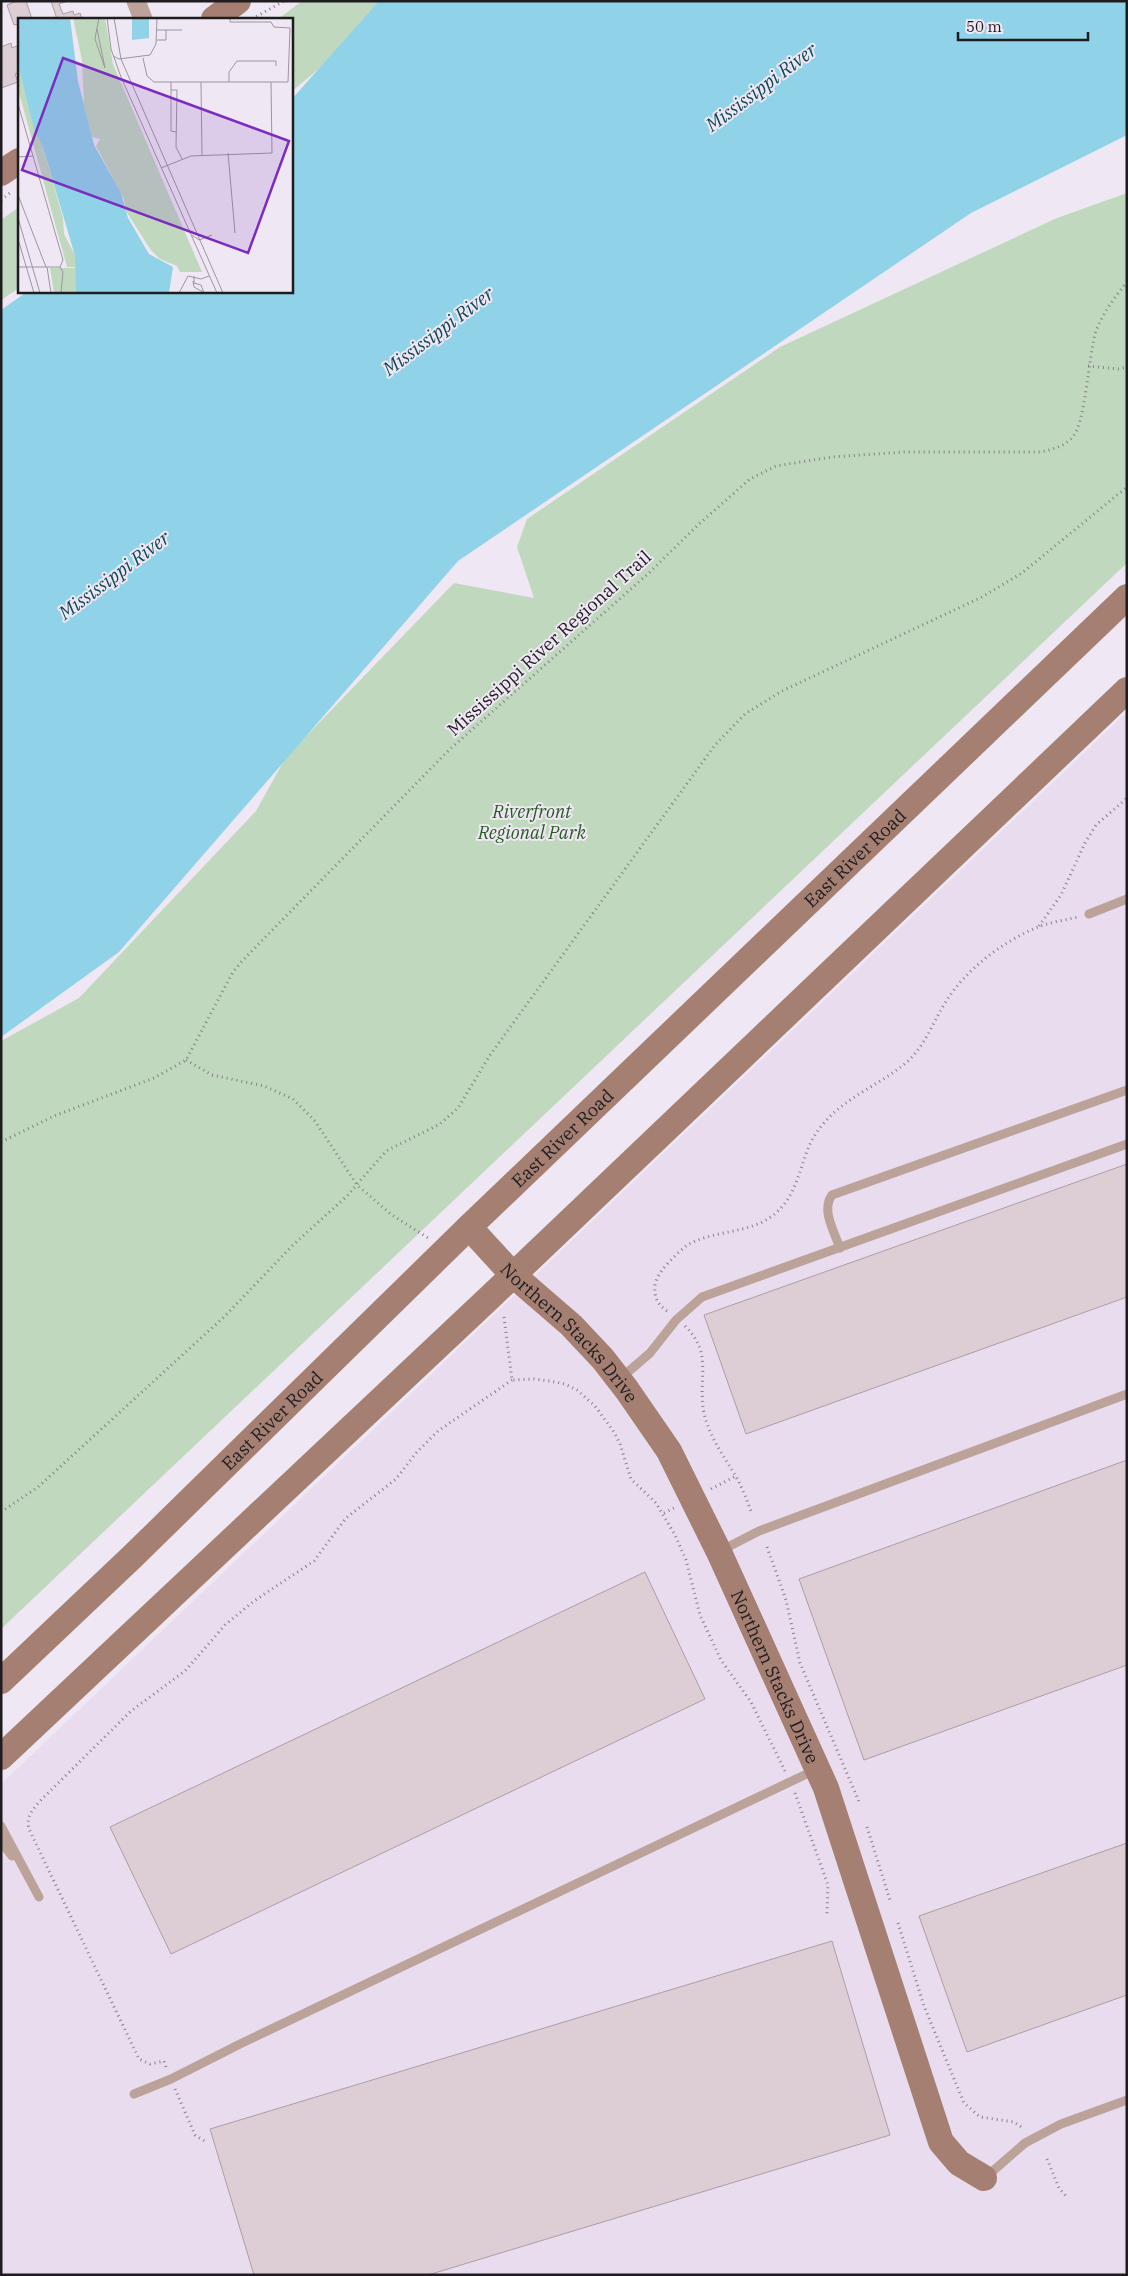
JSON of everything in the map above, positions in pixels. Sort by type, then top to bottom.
[{"type":"street","points":[[136,1],[143,18]]},
{"type":"street","points":[[215,18],[238,1]]},
{"type":"street","points":[[1,174],[18,162]]},
{"type":"street","name":"East River Road","points":[[1,1680],[133,1556],[469,1227],[1127,597]]},
{"type":"street","points":[[6,1757],[1127,690]]},
{"type":"street","name":"Northern Stacks Drive","points":[[469,1227],[514,1274],[603,1358],[669,1452],[719,1552],[818,1769],[873,1928],[941,2142],[958,2163],[984,2178]]},
{"type":"street","points":[[1,1700],[25,1678],[40,1643]]},
{"type":"lane","points":[[1089,914],[1127,899]]},
{"type":"lane","points":[[840,1248],[826,1210],[827,1201],[832,1195],[1127,1090]]},
{"type":"lane","points":[[619,1380],[650,1353],[676,1320],[702,1297],[1127,1144]]},
{"type":"lane","points":[[719,1552],[759,1531],[1127,1394]]},
{"type":"lane","points":[[134,2094],[171,2079],[240,2044],[818,1769]]},
{"type":"lane","points":[[1,1826],[39,1897],[1,1842]]},
{"type":"lane","points":[[984,2178],[1026,2143],[1061,2124],[1127,2100]]},
{"type":"path","points":[[254,18],[284,1]]},
{"type":"path","name":"Mississippi River Regional Trail","points":[[186,1060],[233,972],[242,961],[442,756],[650,572],[699,524],[750,479],[776,466],[832,457],[905,452],[1041,452],[1052,450],[1070,440],[1080,425],[1088,366],[1096,332],[1102,318],[1127,282]]},
{"type":"path","points":[[1088,366],[1127,367]]},
{"type":"path","points":[[1,1512],[38,1487],[204,1335],[293,1245],[357,1185],[386,1151],[440,1124],[458,1108],[490,1055],[715,745],[745,714],[782,690],[982,597],[1022,574],[1127,487]]},
{"type":"path","points":[[1038,927],[1061,895],[1085,843],[1096,825],[1127,798]]},
{"type":"path","points":[[668,1312],[657,1301],[655,1287],[657,1278],[673,1258],[692,1243],[749,1227],[778,1211],[793,1192],[812,1141],[822,1125],[841,1108],[913,1056],[927,1038],[945,1003],[968,974],[991,954],[1038,927],[1089,914]]},
{"type":"path","points":[[1,1142],[54,1116],[154,1078],[186,1060],[212,1075],[264,1086],[293,1100],[315,1121],[357,1185],[386,1210],[433,1241]]},
{"type":"path","points":[[504,1317],[512,1380]]},
{"type":"path","points":[[682,1323],[694,1336],[701,1348],[704,1360],[704,1413],[714,1440],[736,1476],[752,1514]]},
{"type":"path","points":[[206,2142],[195,2135],[164,2061],[150,2064],[139,2059],[29,1829],[27,1821],[29,1814],[131,1711],[185,1671],[225,1625],[314,1560],[346,1518],[396,1479],[416,1453],[438,1430],[512,1380],[534,1379],[565,1384],[587,1397],[620,1444],[631,1479],[664,1513],[686,1560],[700,1616],[717,1651],[751,1702],[791,1782],[828,1885],[827,1914]]},
{"type":"path","points":[[708,1491],[736,1476]]},
{"type":"path","points":[[664,1513],[672,1508]]},
{"type":"path","points":[[767,1546],[786,1600],[800,1663],[860,1804]]},
{"type":"path","points":[[867,1827],[890,1900]]},
{"type":"path","points":[[898,1923],[924,2006],[964,2103],[980,2117],[1014,2122],[1024,2129]]},
{"type":"path","points":[[1048,2159],[1059,2188],[1068,2198]]},
{"type":"shaded area","points":[[1127,712],[1127,2275],[1,2275],[1,1784]]},
{"type":"green space","points":[[302,1],[400,1],[292,91],[292,18],[279,18]]},
{"type":"green space","name":"Riverfront Regional Park","points":[[1127,193],[1127,563],[1,1629],[1,1041],[79,998],[256,811],[286,757],[454,583],[534,598],[517,547],[527,519],[780,347],[1057,218]]},
{"type":"green space","points":[[18,208],[18,289],[1,300],[1,220]]},
{"type":"water","name":"Mississippi River","points":[[379,1],[1127,1],[1127,135],[971,213],[458,561],[119,952],[1,1037],[1,310],[27,292],[292,292],[292,99]]},
{"type":"building","points":[[17,1],[26,1],[32,18],[18,18],[18,24],[14,25],[7,5]]},
{"type":"building","points":[[51,1],[68,1],[59,4],[63,14],[73,11],[74,15],[80,13],[82,18],[57,18]]},
{"type":"building","points":[[11,43],[12,48],[18,45],[18,73],[15,74],[18,82],[1,88],[1,47]]},
{"type":"building","points":[[1127,1164],[1127,1297],[746,1434],[704,1315]]},
{"type":"building","points":[[1127,1460],[1127,1665],[864,1760],[799,1579]]},
{"type":"building","points":[[645,1572],[705,1699],[171,1954],[110,1827]]},
{"type":"building","points":[[1127,1843],[1127,1995],[967,2052],[919,1916]]},
{"type":"building","points":[[832,1941],[890,2135],[428,2275],[254,2275],[210,2129]]}]
